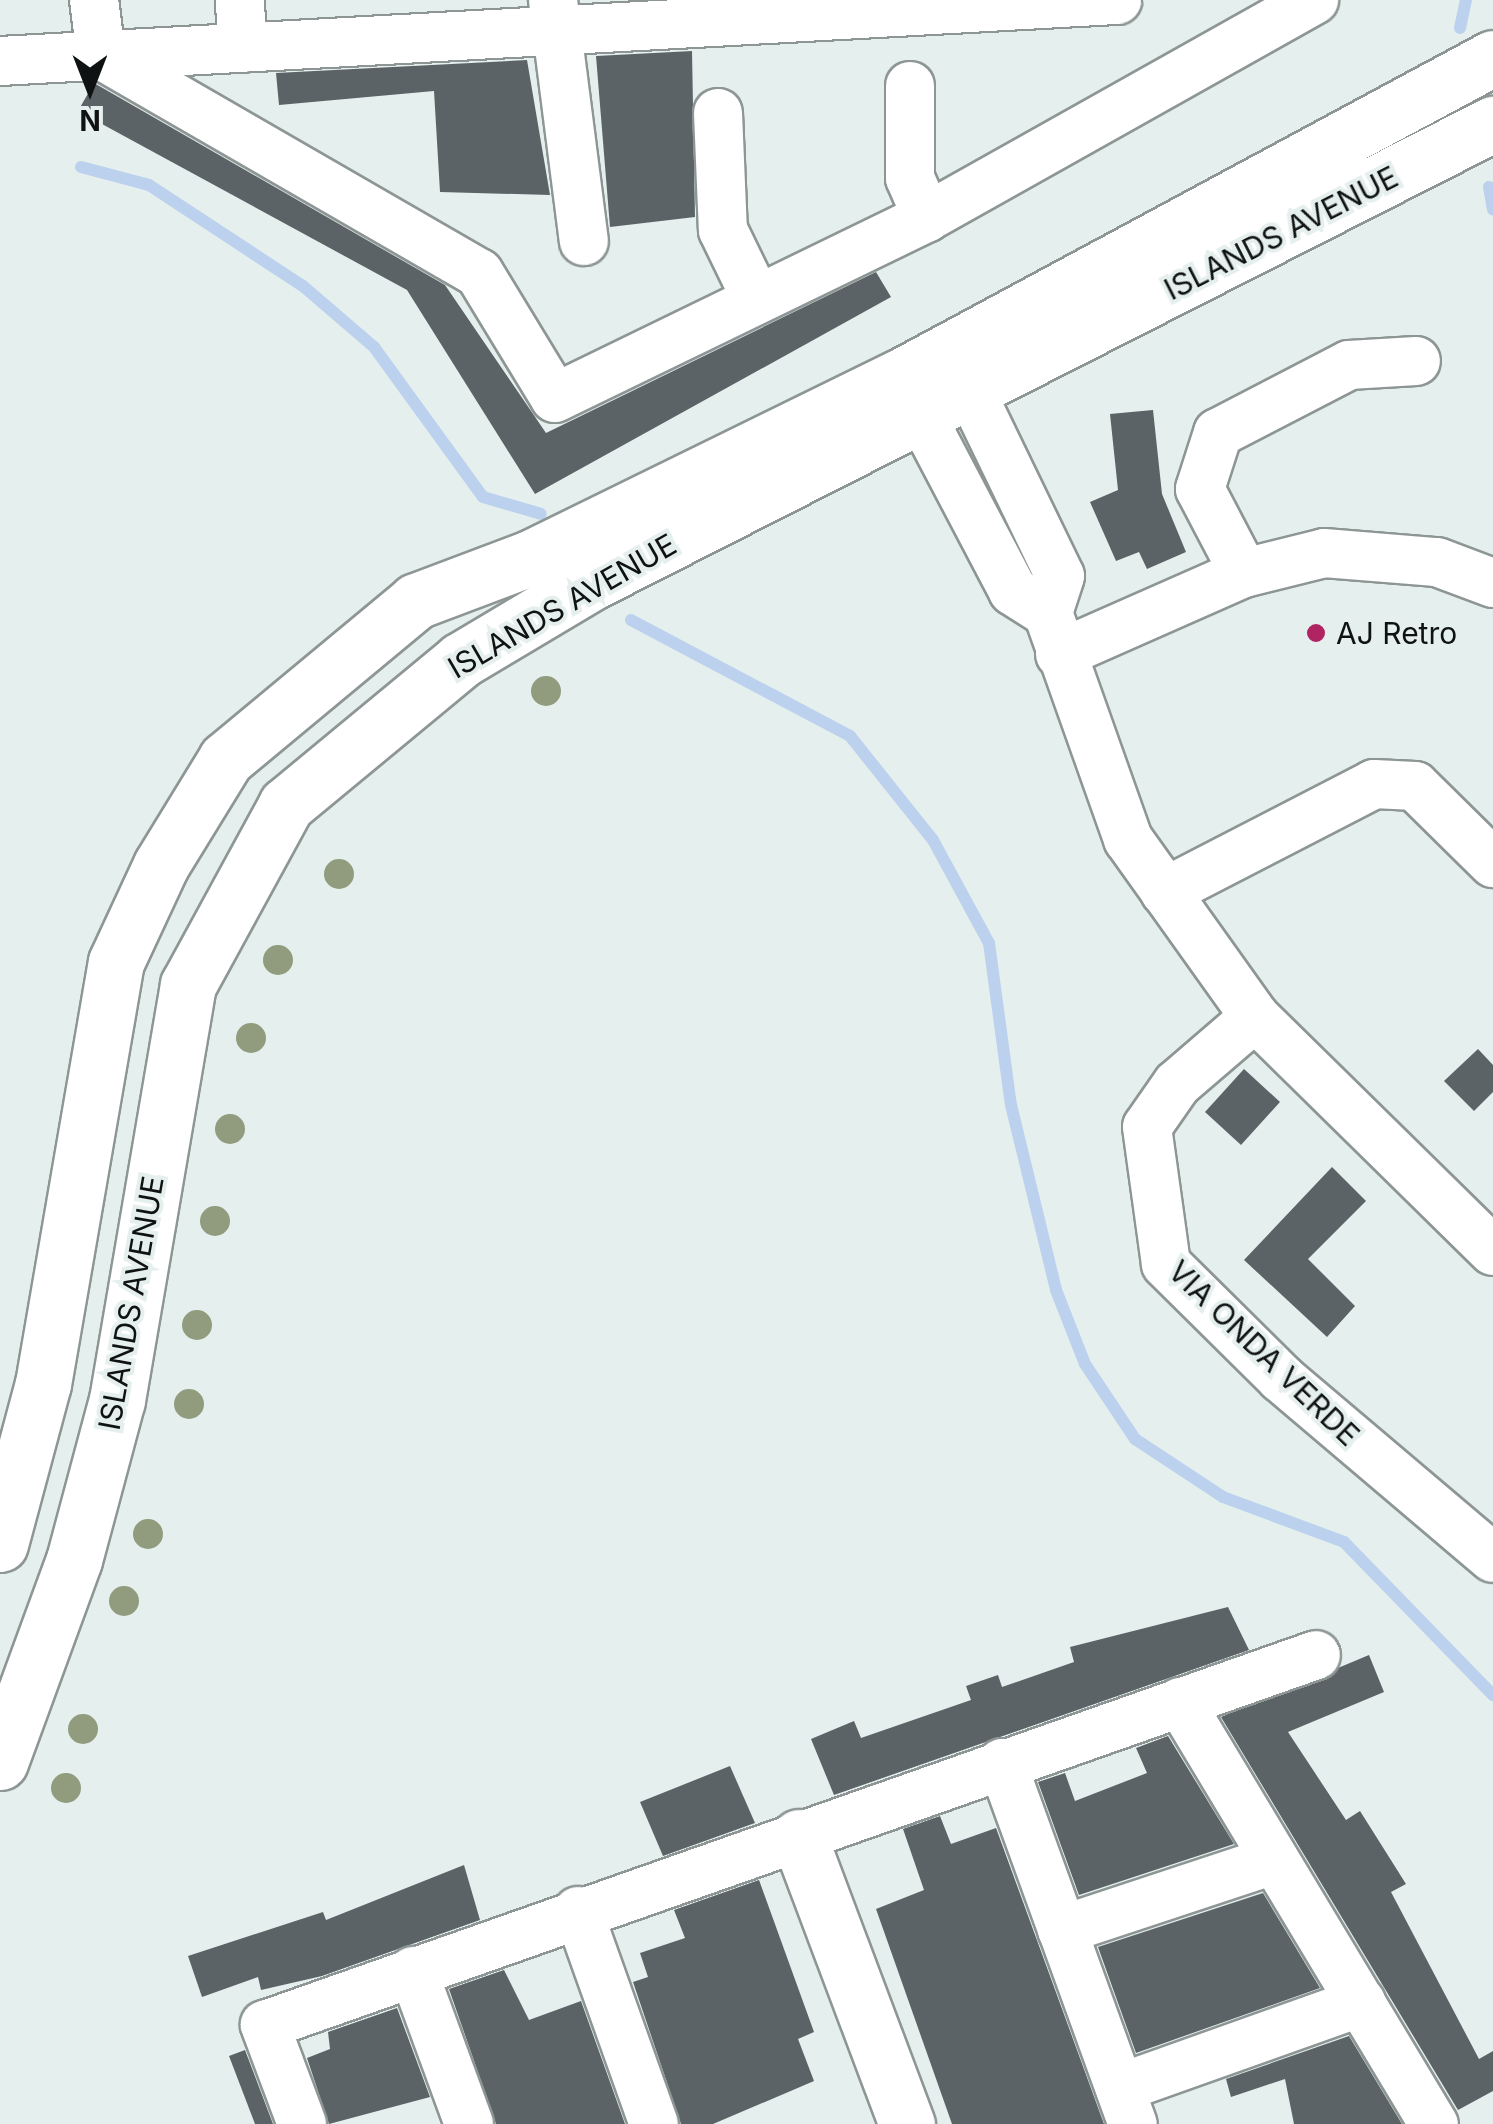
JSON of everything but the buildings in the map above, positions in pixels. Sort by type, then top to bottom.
[{"type":"street","points":[[94,0],[101,55]]},
{"type":"street","points":[[240,0],[242,48]]},
{"type":"street","points":[[0,61],[242,48],[396,20],[1117,0]]},
{"type":"street","points":[[101,55],[470,266],[549,396],[927,216],[1314,0]]},
{"type":"street","points":[[554,15],[584,241]]},
{"type":"street","name":"ISLANDS AVENUE","points":[[960,370],[1493,58]]},
{"type":"street","points":[[910,86],[910,178],[927,216]]},
{"type":"street","points":[[718,113],[723,230],[755,296]]},
{"type":"street","name":"ISLANDS AVENUE","points":[[0,1762],[74,1560],[117,1400],[188,984],[286,805],[461,660],[911,395],[1493,124]]},
{"type":"street","points":[[1244,572],[1200,490],[1218,433],[1348,365],[1416,360]]},
{"type":"street","points":[[960,370],[1060,576],[1054,633]]},
{"type":"street","points":[[911,395],[1013,591],[1054,633],[1128,839],[1255,1017],[1493,1251]]},
{"type":"street","name":"ISLANDS AVENUE","points":[[0,1544],[44,1384],[116,962],[161,866],[226,760],[416,601],[528,559],[911,395]]},
{"type":"street","points":[[1054,633],[1244,572],[1324,553],[1378,552],[1493,583]]},
{"type":"street","points":[[1165,892],[1374,784],[1415,786],[1493,863]]},
{"type":"street","name":"VIA ONDA VERDE","points":[[1255,1017],[1177,1084],[1147,1127],[1166,1264],[1281,1378],[1493,1558]]},
{"type":"street","points":[[302,2124],[265,2024],[1316,1655]]},
{"type":"street","points":[[1180,1702],[1434,2124]]},
{"type":"street","points":[[1002,1764],[1126,2106],[1361,2002]]},
{"type":"street","points":[[799,1837],[907,2124]]},
{"type":"street","points":[[1062,1930],[1274,1860]]},
{"type":"street","points":[[578,1911],[654,2124]]},
{"type":"street","points":[[414,1971],[469,2124]]},
{"type":"waterway","points":[[1460,28],[1466,0]]},
{"type":"waterway","points":[[81,167],[149,185],[303,286],[374,347],[483,497],[541,514]]},
{"type":"waterway","points":[[1489,187],[1493,210]]},
{"type":"waterway","points":[[631,620],[850,736],[933,840],[989,943],[1011,1105],[1056,1290],[1085,1364],[1135,1439],[1223,1497],[1344,1542],[1493,1695]]},
{"type":"place","name":"AJ Retro","points":[[1316,633]]}]
